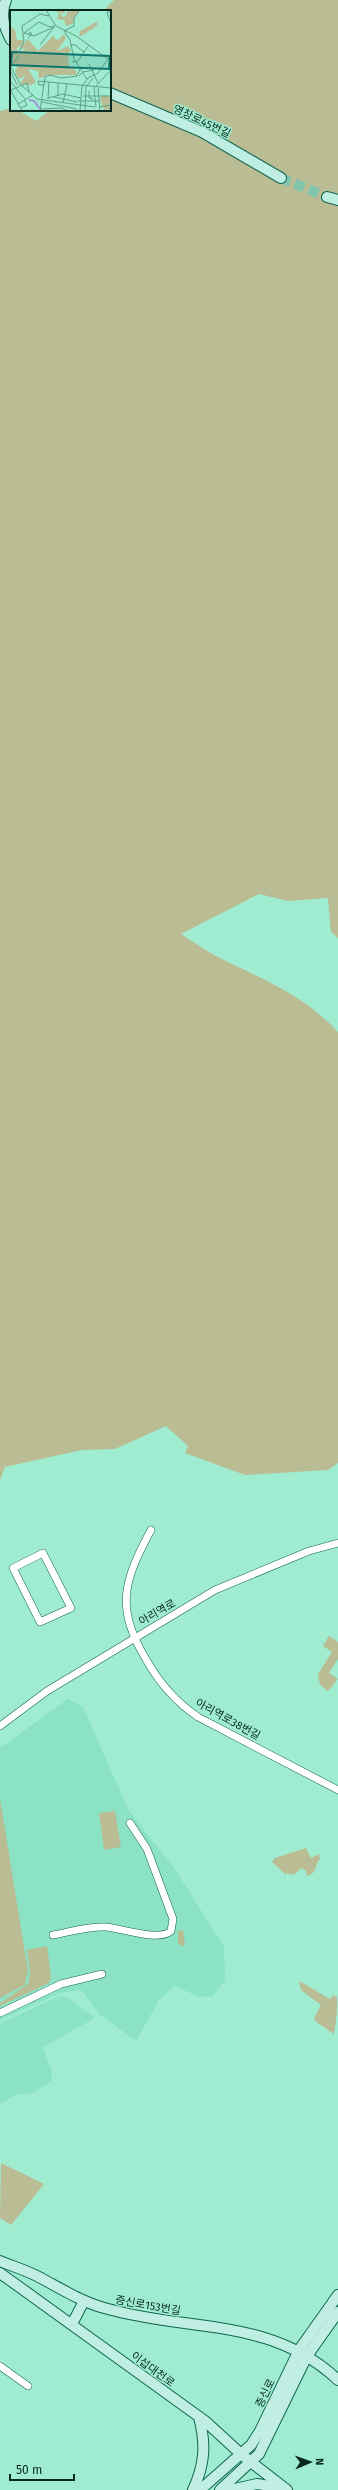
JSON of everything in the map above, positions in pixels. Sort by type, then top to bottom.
[{"type":"street","points":[[6,0],[3,8],[3,20],[10,39]]},
{"type":"street","points":[[0,33],[10,41]]},
{"type":"street","points":[[0,40],[10,42]]},
{"type":"street","name":"영창로45번길","points":[[111,93],[202,132],[280,178]]},
{"type":"street","points":[[327,197],[338,200]]},
{"type":"street","name":"아리역로38번길","points":[[151,1530],[134,1561],[126,1594],[126,1616],[133,1638],[157,1678],[184,1706],[225,1732],[338,1790]]},
{"type":"street","name":"아리역로","points":[[0,1726],[47,1691],[215,1590],[309,1551],[338,1543]]},
{"type":"street","points":[[43,1553],[71,1608],[40,1622],[13,1568],[43,1553]]},
{"type":"street","points":[[53,1934],[101,1927],[154,1936],[164,1935],[171,1931],[173,1918],[147,1849],[130,1823]]},
{"type":"street","points":[[0,2014],[61,1984],[102,1974]]},
{"type":"street","name":"증신로153번길","points":[[0,2261],[35,2275],[84,2301],[131,2316],[250,2333],[303,2353],[323,2366],[338,2380]]},
{"type":"street","name":"이섭대천로","points":[[0,2273],[199,2417],[242,2455],[286,2489]]},
{"type":"street","name":"증신로","points":[[200,2490],[242,2455],[260,2431],[303,2353],[338,2294]]},
{"type":"street","points":[[72,2324],[84,2301]]},
{"type":"street","name":"증신로","points":[[220,2490],[252,2463],[267,2441],[303,2353],[338,2312]]},
{"type":"street","points":[[0,2366],[28,2386]]},
{"type":"street","points":[[193,2490],[205,2457],[204,2438],[199,2417]]},
{"type":"street","points":[[230,2490],[257,2484],[286,2489]]},
{"type":"shaded area","points":[[114,0],[338,0],[338,938],[331,932],[328,898],[288,901],[259,894],[181,934],[213,954],[270,982],[299,999],[326,1020],[338,1032],[338,1463],[328,1470],[245,1475],[185,1453],[188,1446],[166,1426],[115,1449],[82,1450],[5,1467],[0,1480],[0,111],[10,108],[10,111],[20,111],[36,121],[49,111],[111,111],[111,10],[104,10]]},
{"type":"shaded area","points":[[329,1636],[338,1642],[338,1659],[329,1673],[338,1679],[328,1691],[320,1685],[318,1674],[332,1652],[323,1646]]},
{"type":"shaded area","points":[[68,1699],[83,1707],[128,1809],[176,1871],[224,1947],[225,1980],[213,1996],[200,1997],[174,1986],[159,2000],[136,2041],[99,2014],[82,1991],[78,1990],[60,1993],[0,2020],[0,1748]]},
{"type":"shaded area","points":[[0,1799],[28,1971],[25,1985],[0,1998]]},
{"type":"shaded area","points":[[115,1811],[121,1847],[104,1850],[99,1813]]},
{"type":"shaded area","points":[[306,1848],[311,1858],[319,1854],[320,1859],[314,1871],[310,1875],[306,1876],[306,1871],[301,1868],[294,1875],[286,1873],[286,1875],[272,1862],[275,1858]]},
{"type":"shaded area","points":[[183,1930],[185,1945],[182,1946],[178,1943],[178,1931]]},
{"type":"shaded area","points":[[47,1946],[51,1976],[49,1983],[0,2006],[0,2003],[28,1984],[30,1973],[27,1950]]},
{"type":"shaded area","points":[[299,1981],[330,1999],[333,1995],[337,1997],[337,2012],[334,2034],[315,2021],[314,2018],[321,2005],[301,1990]]},
{"type":"shaded area","points":[[60,1996],[68,1998],[95,2018],[43,2047],[52,2073],[51,2081],[33,2093],[15,2095],[0,2104],[0,2023]]},
{"type":"shaded area","points":[[1,2163],[44,2184],[11,2225],[0,2218]]},
{"type":"tunnel","points":[[281,178],[327,197]]}]
